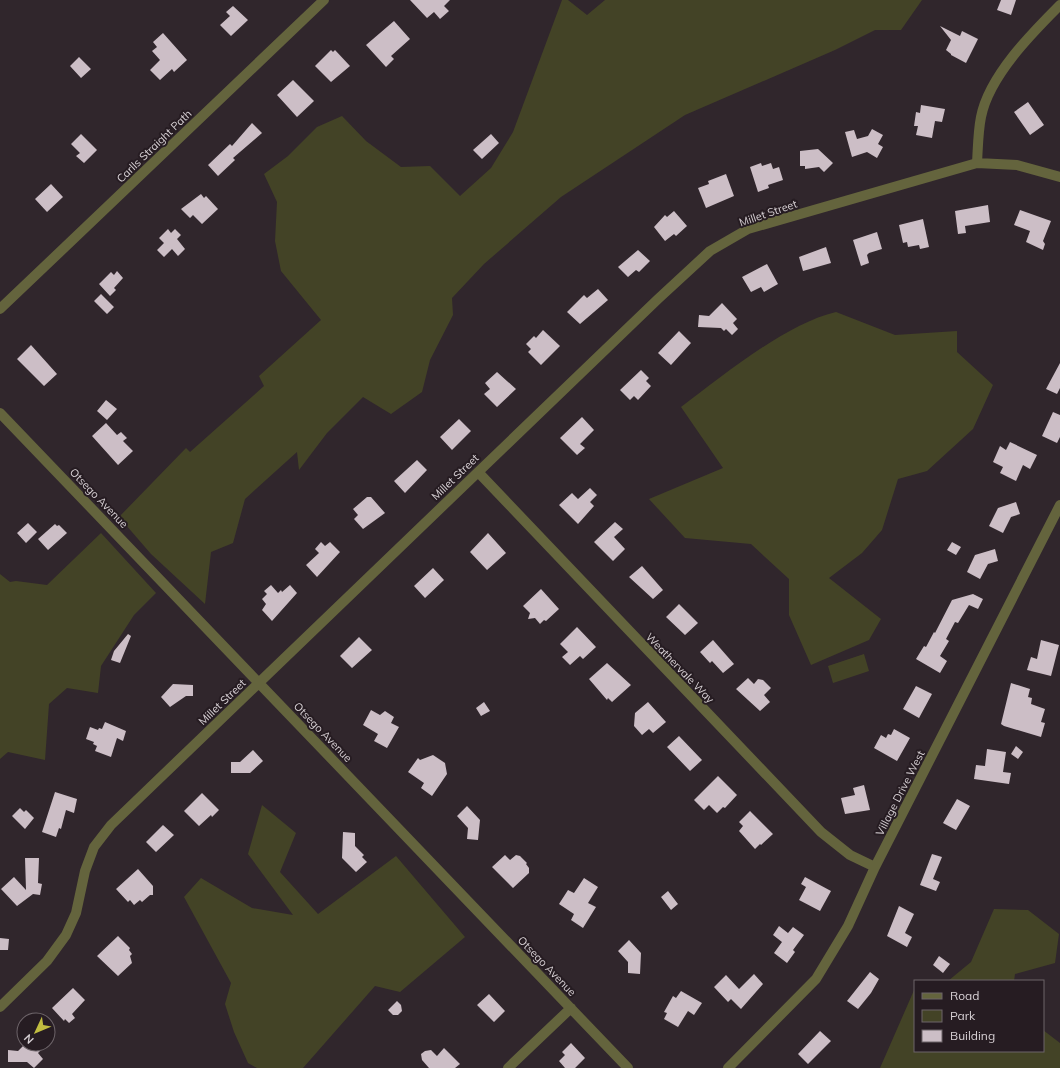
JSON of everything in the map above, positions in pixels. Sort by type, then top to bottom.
[{"type":"street","name":"Carlls Straight Path","points":[[0,309],[324,0]]},
{"type":"street","points":[[977,163],[981,116],[992,87],[1010,58],[1060,5]]},
{"type":"street","name":"Millet Street","points":[[0,1007],[46,961],[66,935],[76,913],[85,871],[94,847],[138,798],[260,683],[652,304],[710,251],[748,229],[977,163],[1017,165],[1060,177]]},
{"type":"street","name":"Otsego Avenue","points":[[0,413],[628,1068]]},
{"type":"street","name":"Weathervale Way","points":[[478,472],[816,827],[850,855],[875,867]]},
{"type":"street","name":"Village Drive West","points":[[728,1068],[816,979],[848,926],[875,867],[1060,505]]},
{"type":"street","points":[[508,1068],[571,1008]]},
{"type":"green space","points":[[562,0],[568,0],[587,15],[605,0],[922,0],[901,30],[875,30],[835,50],[685,115],[561,197],[484,264],[452,298],[453,315],[430,360],[422,392],[391,414],[363,397],[327,433],[299,470],[297,452],[245,499],[233,543],[211,552],[205,604],[151,554],[119,517],[186,448],[190,452],[264,386],[259,376],[321,320],[281,271],[275,241],[277,202],[264,174],[288,156],[317,127],[342,116],[366,141],[401,167],[430,166],[460,196],[491,168],[513,132]]},
{"type":"green space","points":[[836,312],[895,335],[957,331],[957,352],[993,385],[973,429],[927,471],[898,479],[882,530],[862,553],[829,578],[881,619],[869,640],[811,665],[789,615],[789,579],[751,544],[685,538],[649,499],[723,468],[681,407],[735,366],[776,339],[796,327],[816,318]]},
{"type":"green space","points":[[101,533],[156,593],[134,615],[101,666],[98,693],[67,688],[49,704],[45,760],[8,752],[0,759],[0,574],[10,582],[16,581],[47,585]]},
{"type":"green space","points":[[864,654],[869,671],[833,683],[828,666]]},
{"type":"green space","points":[[262,805],[296,833],[280,872],[318,914],[396,856],[465,937],[400,992],[375,986],[303,1068],[257,1068],[248,1063],[234,1032],[225,1004],[231,983],[184,897],[201,878],[252,908],[293,915],[248,854]]},
{"type":"green space","points":[[994,909],[1028,910],[1059,934],[1055,963],[1015,974],[1014,980],[949,980],[971,962]]},
{"type":"green space","points":[[914,990],[914,1052],[1044,1052],[1044,1031],[1060,1043],[1060,1068],[880,1068]]},
{"type":"building","points":[[410,0],[450,0],[444,6],[449,11],[440,19],[434,12],[427,18]]},
{"type":"building","points":[[1001,0],[1016,0],[1011,15],[997,10]]},
{"type":"building","points":[[233,6],[248,20],[231,36],[220,25],[230,16],[226,12]]},
{"type":"building","points":[[394,21],[410,39],[391,56],[394,59],[386,67],[366,45]]},
{"type":"building","points":[[940,26],[960,36],[962,31],[978,39],[966,63],[951,55],[946,50],[951,40]]},
{"type":"building","points":[[163,33],[187,60],[174,72],[172,69],[160,80],[150,70],[160,60],[152,51],[157,47],[153,42]]},
{"type":"building","points":[[331,50],[333,52],[335,50],[350,66],[331,82],[315,66]]},
{"type":"building","points":[[79,57],[91,69],[81,78],[70,66]]},
{"type":"building","points":[[293,80],[314,101],[297,117],[277,95]]},
{"type":"building","points":[[1028,102],[1044,125],[1030,135],[1014,112]]},
{"type":"building","points":[[921,105],[945,109],[942,122],[935,121],[932,138],[916,135],[918,126],[914,126],[916,112],[920,113]]},
{"type":"building","points":[[252,123],[262,133],[233,158],[235,160],[218,176],[208,165],[230,144],[232,146]]},
{"type":"building","points":[[872,129],[883,135],[878,144],[883,147],[877,158],[867,152],[852,157],[845,132],[854,130],[857,139],[868,136]]},
{"type":"building","points":[[81,134],[97,150],[84,163],[76,156],[80,153],[71,144]]},
{"type":"building","points":[[491,134],[499,143],[482,159],[473,150]]},
{"type":"building","points":[[818,149],[833,163],[824,172],[819,167],[805,169],[805,166],[800,166],[800,151]]},
{"type":"building","points":[[761,163],[762,166],[771,163],[773,169],[779,167],[783,180],[768,185],[769,188],[758,192],[750,167]]},
{"type":"building","points":[[726,174],[734,196],[706,208],[698,188],[709,184],[708,181]]},
{"type":"building","points":[[51,184],[63,197],[47,212],[35,199]]},
{"type":"building","points":[[201,194],[204,198],[206,196],[218,209],[202,224],[193,215],[190,218],[181,209]]},
{"type":"building","points":[[988,205],[990,222],[965,226],[966,233],[958,234],[955,211]]},
{"type":"building","points":[[1020,210],[1051,221],[1043,241],[1045,244],[1043,250],[1026,242],[1030,231],[1014,225]]},
{"type":"building","points":[[674,211],[687,226],[676,236],[674,234],[665,241],[654,227],[665,215],[667,217]]},
{"type":"building","points":[[923,219],[929,247],[920,249],[919,245],[908,247],[907,242],[903,243],[899,225]]},
{"type":"building","points":[[168,229],[171,233],[175,229],[181,235],[177,239],[185,249],[178,256],[172,249],[164,257],[157,250],[164,243],[159,238]]},
{"type":"building","points":[[877,232],[882,249],[869,253],[867,255],[869,263],[861,266],[853,240]]},
{"type":"building","points":[[826,247],[831,263],[803,271],[799,257]]},
{"type":"building","points":[[638,250],[650,261],[639,272],[636,270],[628,277],[618,267]]},
{"type":"building","points":[[767,264],[778,284],[764,292],[761,287],[751,292],[742,277]]},
{"type":"building","points":[[117,271],[123,278],[114,288],[116,290],[110,296],[99,284],[111,272],[114,275]]},
{"type":"building","points":[[598,289],[608,300],[580,324],[567,312],[584,295],[587,298]]},
{"type":"building","points":[[101,294],[114,307],[107,314],[94,301]]},
{"type":"building","points":[[722,303],[737,319],[733,323],[738,329],[732,335],[726,329],[724,331],[721,328],[698,327],[699,315],[709,316]]},
{"type":"building","points":[[543,330],[560,346],[541,365],[528,352],[531,349],[526,344],[534,336],[536,338]]},
{"type":"building","points":[[679,331],[691,343],[671,365],[658,353]]},
{"type":"building","points":[[31,345],[57,374],[44,386],[17,359]]},
{"type":"building","points":[[1060,363],[1060,388],[1057,394],[1046,389]]},
{"type":"building","points":[[641,370],[649,378],[646,381],[651,386],[638,400],[634,396],[630,400],[620,390]]},
{"type":"building","points":[[497,372],[516,389],[497,407],[484,394],[490,389],[485,383]]},
{"type":"building","points":[[106,400],[117,409],[107,420],[97,411]]},
{"type":"building","points":[[1053,412],[1060,415],[1060,437],[1057,443],[1042,436]]},
{"type":"building","points":[[582,417],[594,430],[580,444],[585,448],[577,455],[560,438]]},
{"type":"building","points":[[459,419],[471,431],[452,450],[440,437]]},
{"type":"building","points":[[106,423],[117,435],[121,432],[127,438],[123,441],[133,451],[118,465],[92,436]]},
{"type":"building","points":[[1010,442],[1037,455],[1030,469],[1023,465],[1016,481],[1000,473],[1003,467],[993,462],[1000,446],[1006,450]]},
{"type":"building","points":[[417,460],[427,470],[405,493],[394,481]]},
{"type":"building","points":[[590,488],[597,495],[590,502],[594,506],[578,524],[559,505],[572,493],[578,499]]},
{"type":"building","points":[[367,497],[371,497],[385,513],[363,529],[354,519],[358,515],[353,509]]},
{"type":"building","points":[[1016,502],[1020,514],[1011,517],[1003,533],[989,526],[998,508]]},
{"type":"building","points":[[615,522],[623,529],[614,537],[625,549],[613,561],[594,542]]},
{"type":"building","points":[[28,523],[37,532],[26,543],[17,533]]},
{"type":"building","points":[[55,524],[57,526],[59,525],[67,533],[48,550],[38,539]]},
{"type":"building","points":[[488,533],[506,553],[487,570],[470,552]]},
{"type":"building","points":[[321,542],[325,546],[330,542],[340,552],[317,577],[306,565],[319,553],[315,549]]},
{"type":"building","points":[[952,542],[961,547],[956,555],[947,550]]},
{"type":"building","points":[[995,549],[998,561],[988,564],[980,579],[967,572],[975,555]]},
{"type":"building","points":[[642,566],[663,590],[653,599],[629,577]]},
{"type":"building","points":[[433,568],[444,580],[425,598],[414,586]]},
{"type":"building","points":[[271,585],[278,593],[281,590],[282,592],[290,585],[297,593],[272,621],[262,610],[266,604],[262,599],[267,594],[264,591]]},
{"type":"building","points":[[541,589],[559,609],[546,621],[544,620],[540,624],[535,618],[528,619],[530,613],[523,606]]},
{"type":"building","points":[[973,594],[983,599],[978,609],[969,605],[958,623],[955,622],[946,639],[949,641],[940,656],[947,661],[940,673],[916,659],[924,646],[926,647],[934,632],[935,633],[952,600]]},
{"type":"building","points":[[679,604],[698,623],[685,635],[666,617]]},
{"type":"building","points":[[577,627],[596,647],[583,659],[580,656],[570,665],[562,657],[568,652],[560,644]]},
{"type":"building","points":[[128,634],[131,636],[120,663],[111,660],[114,651]]},
{"type":"building","points":[[359,637],[372,650],[352,668],[340,656]]},
{"type":"building","points":[[713,640],[734,664],[723,673],[712,661],[710,663],[700,652]]},
{"type":"building","points":[[1041,640],[1059,645],[1051,676],[1027,670],[1031,657],[1037,659]]},
{"type":"building","points":[[607,663],[631,685],[612,702],[608,698],[607,700],[589,679]]},
{"type":"building","points":[[748,678],[754,684],[758,679],[763,680],[771,688],[764,695],[770,702],[760,711],[736,689]]},
{"type":"building","points":[[1011,683],[1030,689],[1028,697],[1032,698],[1031,704],[1045,709],[1041,722],[1045,723],[1041,737],[1001,724]]},
{"type":"building","points":[[173,684],[193,685],[193,696],[186,696],[170,707],[161,697]]},
{"type":"building","points":[[916,686],[932,694],[919,718],[903,709]]},
{"type":"building","points":[[484,702],[490,711],[481,716],[476,708]]},
{"type":"building","points":[[648,702],[666,722],[653,733],[649,729],[642,735],[634,726],[635,713]]},
{"type":"building","points":[[371,710],[380,715],[385,711],[394,717],[391,723],[399,727],[387,748],[374,741],[378,734],[363,725]]},
{"type":"building","points":[[105,722],[126,731],[123,741],[117,738],[111,757],[95,751],[97,746],[93,744],[94,742],[86,739],[90,727],[98,730],[99,728],[102,729]]},
{"type":"building","points":[[894,729],[910,738],[897,761],[874,748],[881,735],[886,738],[888,734],[891,735]]},
{"type":"building","points":[[679,736],[702,760],[690,771],[667,747]]},
{"type":"building","points":[[1016,746],[1023,752],[1018,759],[1011,754]]},
{"type":"building","points":[[987,749],[1006,752],[1003,772],[1011,773],[1009,784],[974,779],[976,765],[985,766]]},
{"type":"building","points":[[253,750],[263,761],[250,773],[231,773],[231,762],[240,762]]},
{"type":"building","points":[[433,755],[445,763],[447,774],[432,796],[421,788],[424,783],[408,772],[418,758],[420,760]]},
{"type":"building","points":[[718,776],[737,795],[725,808],[723,807],[717,813],[709,805],[704,810],[694,800]]},
{"type":"building","points":[[864,785],[870,810],[845,814],[841,798],[855,795],[853,788]]},
{"type":"building","points":[[55,792],[77,799],[74,813],[66,810],[61,829],[59,828],[56,837],[42,832]]},
{"type":"building","points":[[202,793],[219,810],[199,826],[184,811]]},
{"type":"building","points":[[957,799],[970,806],[956,830],[943,823]]},
{"type":"building","points":[[467,806],[480,820],[478,840],[467,839],[468,828],[457,816]]},
{"type":"building","points":[[20,808],[24,812],[26,810],[34,818],[25,829],[12,816]]},
{"type":"building","points":[[750,811],[773,834],[755,849],[739,831],[743,826],[739,822]]},
{"type":"building","points":[[163,825],[174,835],[156,852],[146,842]]},
{"type":"building","points":[[343,832],[355,833],[355,846],[364,855],[362,857],[367,862],[356,872],[342,858]]},
{"type":"building","points":[[932,854],[942,857],[933,879],[940,882],[936,891],[920,885]]},
{"type":"building","points":[[505,855],[510,860],[516,855],[520,856],[527,863],[526,864],[529,868],[529,873],[513,888],[492,867]]},
{"type":"building","points":[[25,858],[39,858],[38,883],[42,884],[40,895],[33,894],[17,906],[1,889],[14,877],[26,890]]},
{"type":"building","points":[[138,869],[153,886],[153,895],[150,895],[142,902],[140,900],[134,905],[130,900],[128,902],[116,889]]},
{"type":"building","points":[[805,877],[831,891],[820,911],[799,900],[806,887],[801,884]]},
{"type":"building","points":[[584,878],[598,887],[588,903],[596,907],[583,928],[571,920],[574,914],[559,904],[568,890],[574,893]]},
{"type":"building","points":[[668,891],[678,904],[671,910],[661,897]]},
{"type":"building","points":[[899,906],[914,914],[905,933],[912,937],[907,947],[887,936]]},
{"type":"building","points":[[779,926],[788,933],[793,927],[804,935],[793,950],[795,952],[787,963],[774,953],[782,942],[773,935]]},
{"type":"building","points":[[118,936],[130,948],[129,950],[132,954],[130,956],[132,963],[118,976],[97,956]]},
{"type":"building","points":[[0,938],[9,939],[8,950],[0,950]]},
{"type":"building","points":[[629,940],[641,953],[640,974],[628,973],[628,962],[618,951]]},
{"type":"building","points":[[939,956],[950,964],[943,973],[933,965]]},
{"type":"building","points":[[870,972],[879,979],[871,993],[858,1009],[847,1001]]},
{"type":"building","points":[[754,974],[763,984],[741,1009],[731,999],[728,1002],[714,987],[726,975],[739,989]]},
{"type":"building","points":[[73,988],[85,1000],[72,1014],[75,1018],[69,1023],[65,1019],[64,1021],[52,1008]]},
{"type":"building","points":[[681,991],[702,1003],[694,1015],[688,1011],[678,1027],[664,1019],[667,1013],[664,1012],[673,996],[676,998]]},
{"type":"building","points":[[489,994],[505,1011],[494,1022],[477,1005]]},
{"type":"building","points":[[397,1001],[401,1005],[402,1011],[398,1015],[393,1015],[388,1010]]},
{"type":"building","points":[[820,1031],[831,1041],[808,1064],[798,1054]]},
{"type":"building","points":[[571,1043],[585,1058],[575,1068],[565,1068],[559,1061],[565,1055],[562,1052]]},
{"type":"building","points":[[444,1048],[460,1064],[455,1068],[429,1068],[422,1060],[421,1054],[425,1051],[431,1050],[437,1056]]},
{"type":"building","points":[[8,1050],[16,1052],[39,1052],[38,1053],[43,1059],[34,1068],[27,1062],[8,1062]]}]
